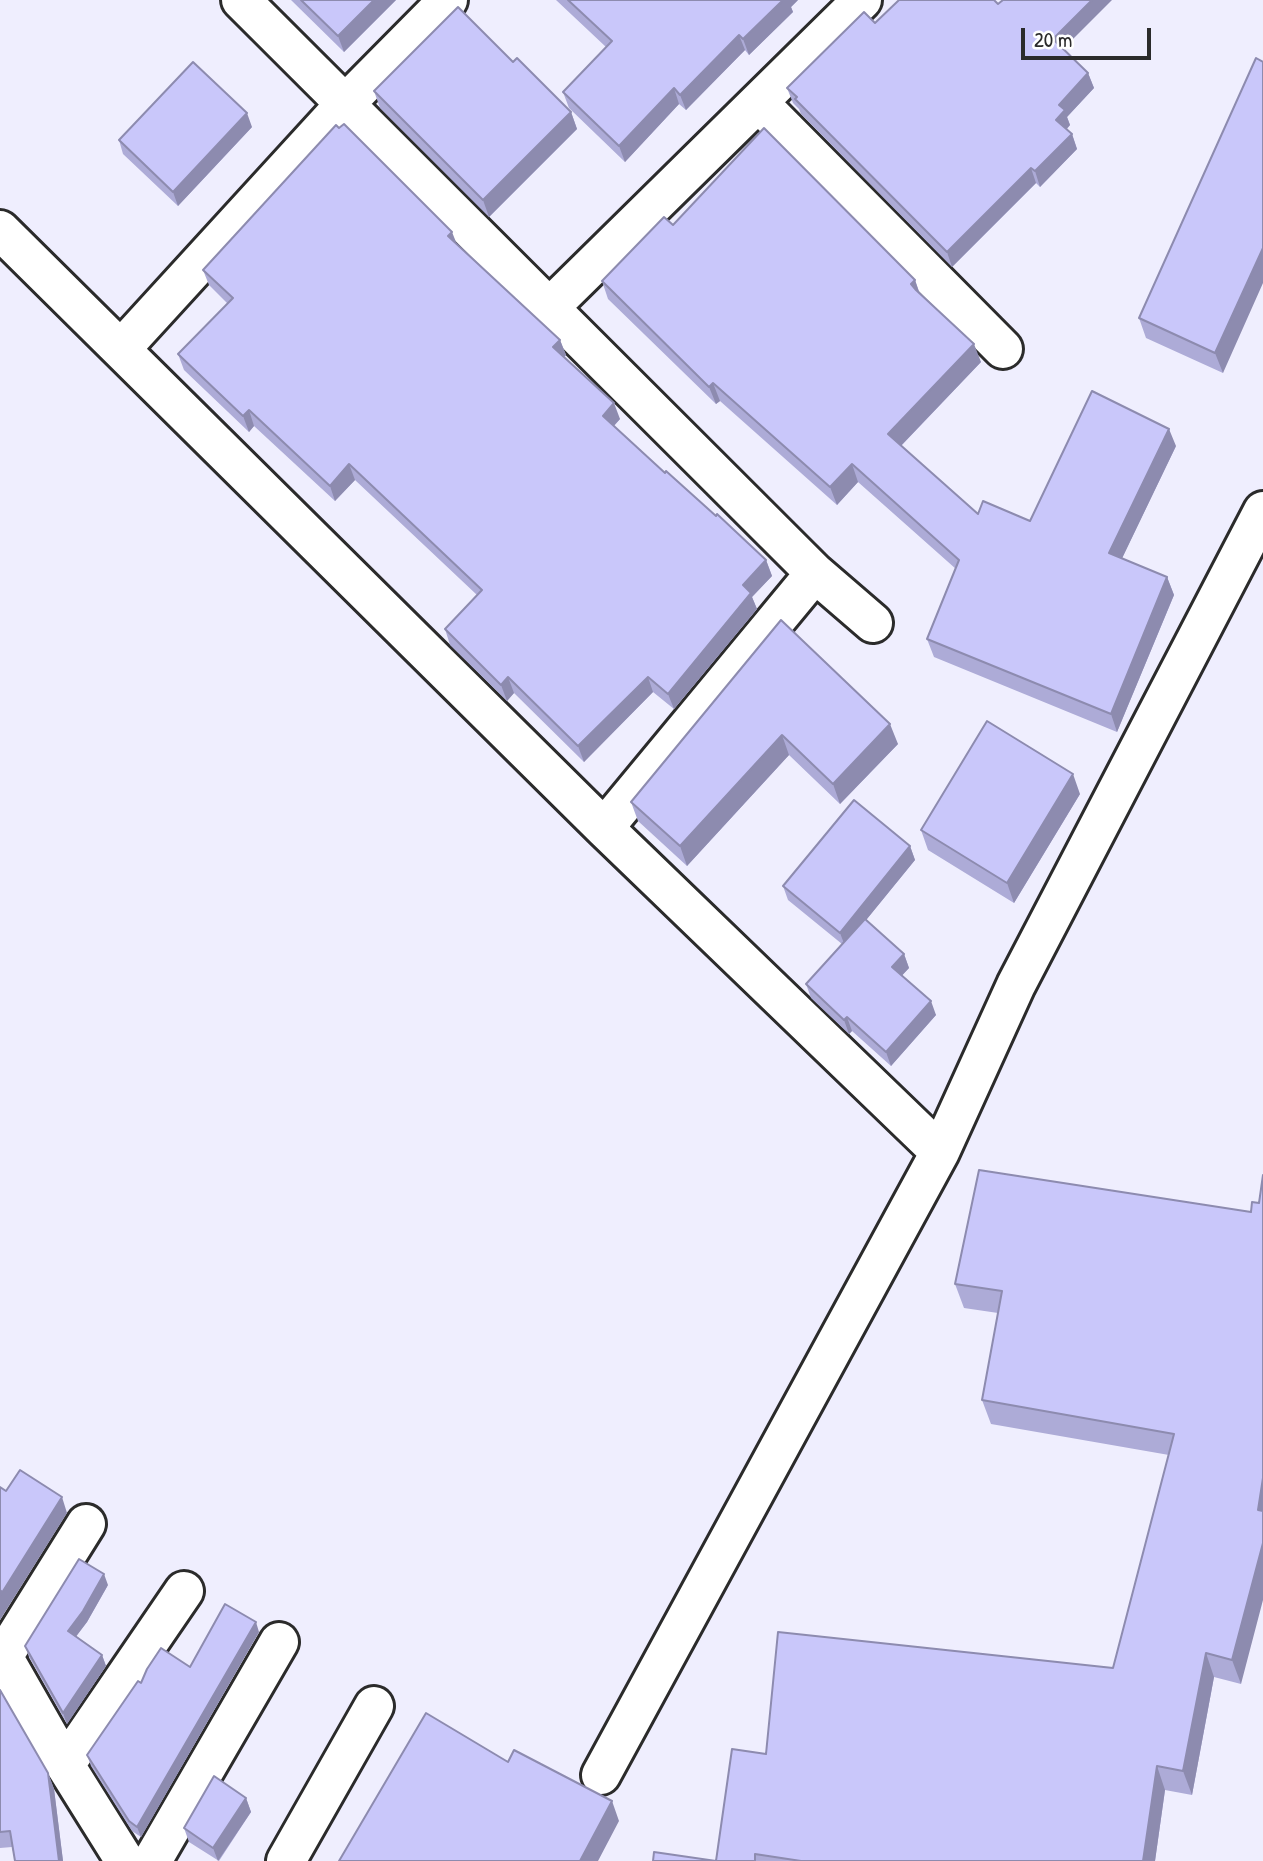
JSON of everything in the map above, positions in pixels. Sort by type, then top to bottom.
[{"type":"street","points":[[241,0],[815,573],[873,623]]},
{"type":"street","points":[[121,349],[345,104],[448,0]]},
{"type":"street","points":[[548,309],[862,0]]},
{"type":"street","points":[[759,103],[1003,349]]},
{"type":"street","points":[[0,230],[604,828],[940,1152]]},
{"type":"street","points":[[601,1775],[940,1152],[1016,985],[1263,511]]},
{"type":"street","points":[[604,828],[815,573]]},
{"type":"street","points":[[86,1524],[1,1654],[65,1765],[125,1861]]},
{"type":"street","points":[[65,1765],[184,1591]]},
{"type":"street","points":[[152,1861],[279,1642]]},
{"type":"street","points":[[286,1861],[374,1706]]},
{"type":"building","points":[[301,0],[374,0],[338,36]]},
{"type":"building","points":[[568,0],[783,0],[743,39],[739,35],[680,95],[674,88],[619,146],[563,92],[612,41]]},
{"type":"building","points":[[899,0],[994,0],[998,4],[1003,0],[1092,0],[1053,39],[1088,73],[1059,105],[1065,110],[1056,120],[1072,134],[1035,171],[1031,168],[947,252],[787,88],[864,12],[875,23]]},
{"type":"building","points":[[458,7],[513,62],[517,58],[571,112],[483,200],[374,91]]},
{"type":"building","points":[[1256,58],[1263,62],[1263,248],[1215,353],[1139,318]]},
{"type":"building","points":[[193,62],[247,113],[173,192],[119,140]]},
{"type":"building","points":[[344,124],[452,232],[448,236],[560,340],[553,347],[614,403],[603,416],[766,560],[743,585],[751,593],[668,694],[648,677],[578,746],[508,677],[501,685],[445,629],[482,590],[349,464],[330,486],[249,410],[243,416],[178,354],[233,298],[203,270],[336,125],[339,128]]},
{"type":"building","points":[[764,128],[915,280],[911,284],[916,290],[974,344],[888,434],[978,514],[983,501],[1030,521],[1092,391],[1169,429],[1109,553],[1167,577],[1111,714],[927,639],[959,560],[852,464],[830,487],[713,383],[709,387],[602,281],[664,217],[673,225]]},
{"type":"building","points":[[781,620],[890,724],[833,784],[782,735],[680,846],[631,802]]},
{"type":"building","points":[[987,721],[1073,774],[1007,883],[921,830]]},
{"type":"building","points":[[854,800],[910,846],[840,933],[783,886]]},
{"type":"building","points":[[865,919],[904,954],[892,967],[931,1001],[886,1052],[847,1017],[844,1020],[806,984]]},
{"type":"building","points":[[979,1170],[1251,1212],[1252,1202],[1259,1203],[1263,1175],[1263,1478],[1258,1510],[1263,1511],[1263,1543],[1232,1660],[1206,1653],[1183,1771],[1157,1766],[1143,1861],[801,1861],[755,1854],[755,1861],[716,1861],[732,1749],[766,1754],[778,1632],[1113,1668],[1174,1434],[982,1400],[1002,1291],[955,1284]]},
{"type":"building","points":[[20,1470],[62,1497],[0,1596],[0,1487],[6,1491]]},
{"type":"building","points":[[79,1559],[104,1574],[68,1631],[102,1655],[63,1713],[25,1646]]},
{"type":"building","points":[[225,1604],[256,1622],[137,1827],[129,1821],[87,1755],[138,1681],[141,1683],[161,1648],[190,1667]]},
{"type":"building","points":[[0,1690],[48,1773],[59,1861],[15,1861],[10,1831],[0,1832]]},
{"type":"building","points":[[426,1713],[508,1762],[514,1750],[612,1801],[580,1861],[339,1861]]},
{"type":"building","points":[[214,1776],[246,1798],[213,1848],[184,1828]]},
{"type":"building","points":[[654,1852],[716,1861],[653,1861]]}]
